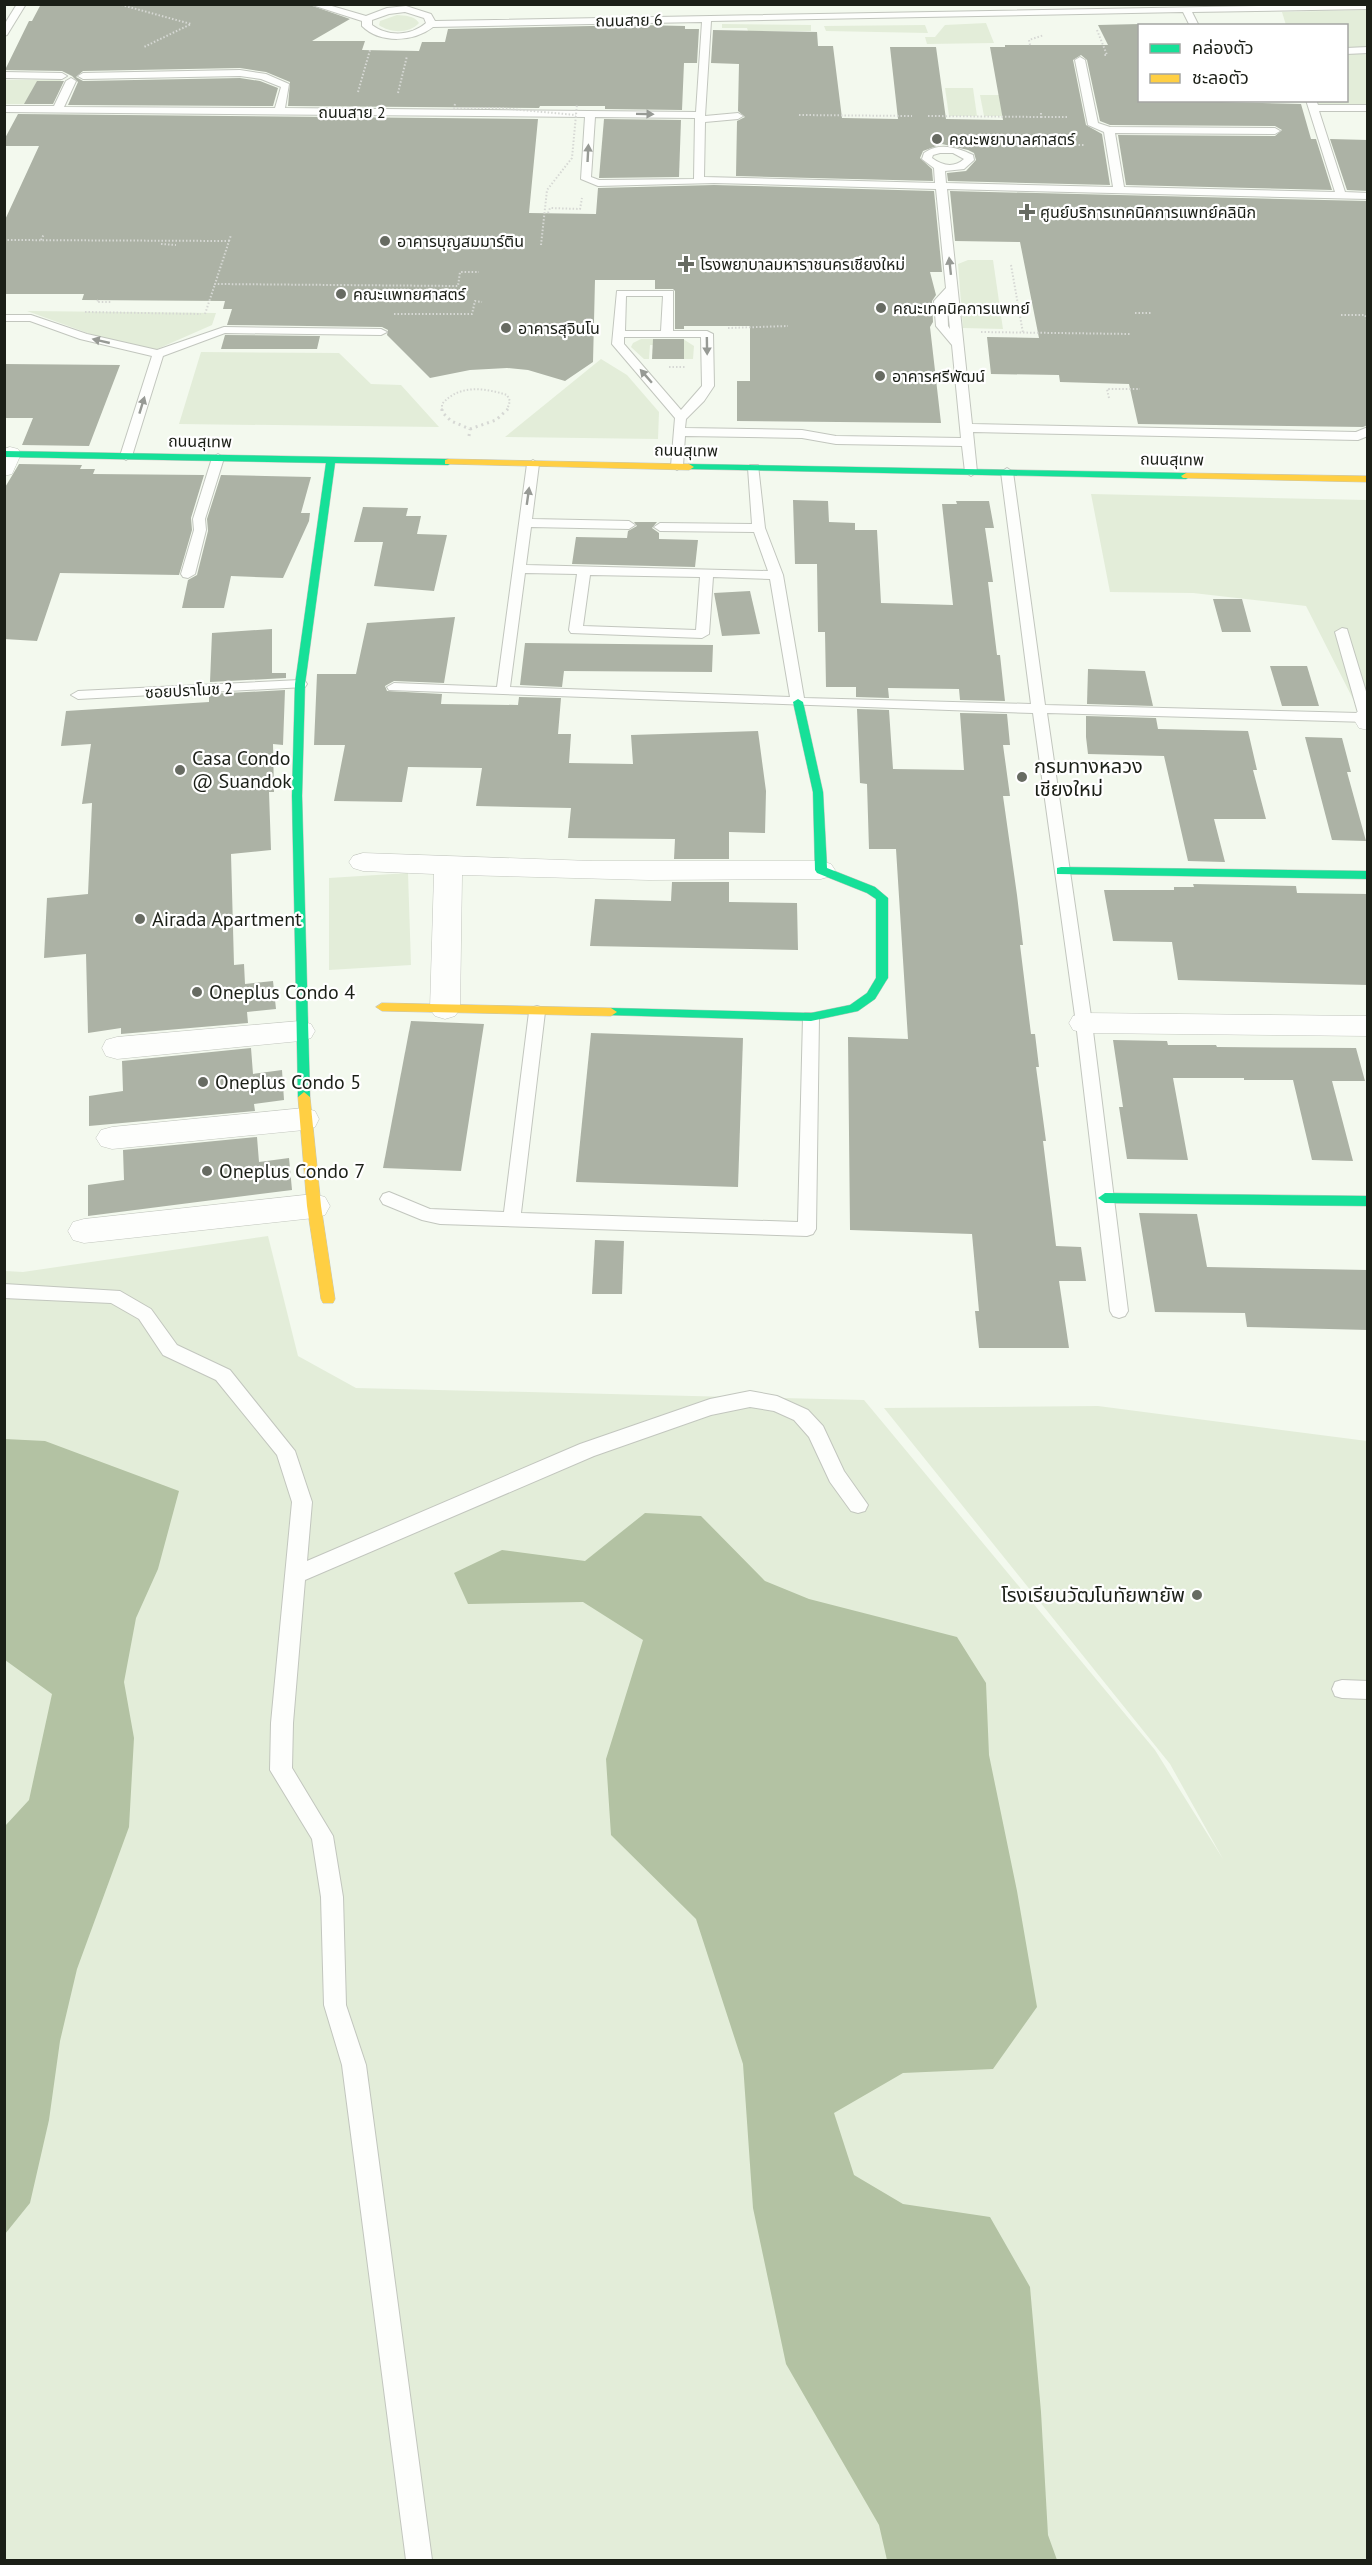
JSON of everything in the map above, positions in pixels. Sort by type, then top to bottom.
[{"type":"street","name":"ถนนสุเทพ","points":[[6,459],[126,456],[1368,479]]},
{"type":"street","points":[[328,1299],[304,1119],[300,1031],[297,796],[300,684],[331,460]]},
{"type":"street","points":[[798,702],[818,792],[821,870]]},
{"type":"street","points":[[363,862],[448,867],[706,872],[821,870],[871,890],[882,898],[882,978],[871,996],[854,1008],[811,1017],[382,1007]]},
{"type":"street","points":[[445,1009],[448,867]]},
{"type":"street","points":[[1061,871],[1368,875]]},
{"type":"street","points":[[1084,1023],[1368,1026]]},
{"type":"street","points":[[117,1048],[300,1031]]},
{"type":"street","points":[[112,1138],[304,1119]]},
{"type":"street","points":[[1105,1198],[1368,1201]]},
{"type":"street","points":[[84,1231],[314,1206]]},
{"type":"lane","points":[[4,33],[22,4]]},
{"type":"lane","points":[[313,4],[367,19],[387,10],[407,7],[428,16],[431,24],[421,31],[403,35],[375,32],[367,26],[367,19]]},
{"type":"lane","name":"ถนนสาย 6","points":[[431,24],[707,18],[940,9],[1368,6]]},
{"type":"lane","points":[[1186,9],[1194,24]]},
{"type":"lane","points":[[699,180],[700,117],[707,18]]},
{"type":"lane","points":[[1348,51],[1368,50]]},
{"type":"lane","points":[[1080,60],[1093,124],[1109,130],[1275,131]]},
{"type":"lane","points":[[58,109],[66,78],[72,72],[83,76],[240,73],[263,76],[286,86],[279,111]]},
{"type":"lane","points":[[4,75],[66,78]]},
{"type":"lane","points":[[1341,196],[1313,104],[1368,108]]},
{"type":"lane","name":"ถนนสาย 2","points":[[6,111],[58,109],[738,116]]},
{"type":"lane","points":[[586,179],[590,114]]},
{"type":"lane","points":[[1109,130],[1119,189]]},
{"type":"lane","points":[[944,150],[961,152],[969,160],[960,167],[939,167],[929,163],[927,156],[934,151],[944,150]]},
{"type":"lane","points":[[939,167],[971,472]]},
{"type":"lane","points":[[586,179],[941,184],[1368,196]]},
{"type":"lane","points":[[586,179],[598,183],[725,181]]},
{"type":"lane","points":[[952,288],[940,301],[942,326],[958,345]]},
{"type":"lane","points":[[667,334],[669,292],[621,293],[618,344],[681,417]]},
{"type":"lane","points":[[4,318],[31,318],[84,337],[158,354],[224,330],[381,332]]},
{"type":"lane","points":[[618,334],[707,334],[708,386],[700,399],[681,417],[677,466]]},
{"type":"lane","points":[[126,456],[158,354]]},
{"type":"lane","points":[[966,428],[1358,436],[1368,431]]},
{"type":"lane","points":[[680,432],[802,434],[836,440],[968,442]]},
{"type":"lane","points":[[188,574],[200,530],[199,519],[218,458]]},
{"type":"lane","points":[[503,690],[533,464]]},
{"type":"lane","points":[[754,468],[759,528],[776,575],[798,702]]},
{"type":"lane","points":[[1007,472],[1084,1023],[1119,1311]]},
{"type":"lane","points":[[524,523],[629,525]]},
{"type":"lane","points":[[660,527],[759,528]]},
{"type":"lane","points":[[520,569],[776,575]]},
{"type":"lane","points":[[584,571],[576,630],[702,634],[707,573]]},
{"type":"lane","points":[[394,687],[1367,719],[1342,632]]},
{"type":"lane","name":"ซอยปราโมช 2","points":[[78,695],[300,684]]},
{"type":"lane","points":[[512,1219],[537,1012]]},
{"type":"lane","points":[[389,1199],[428,1215],[807,1229],[811,1017]]},
{"type":"lane","points":[[4,1291],[114,1296],[145,1314],[170,1350],[223,1375],[285,1451],[302,1502],[282,1723],[281,1770],[322,1836],[332,1897],[335,2005],[354,2065],[419,2560]]},
{"type":"lane","points":[[295,1575],[587,1450],[710,1407],[750,1399],[777,1404],[801,1415],[816,1432],[837,1476],[858,1505]]},
{"type":"lane","points":[[1342,1689],[1368,1690]]},
{"type":"path","points":[[118,4],[191,24],[144,47]]},
{"type":"path","points":[[352,112],[375,32]]},
{"type":"path","points":[[393,112],[408,51]]},
{"type":"path","points":[[455,104],[454,108],[500,108],[576,115]]},
{"type":"path","points":[[541,245],[547,190],[572,158],[577,104]]},
{"type":"path","points":[[799,115],[912,116]]},
{"type":"path","points":[[928,116],[1070,117]]},
{"type":"path","points":[[944,150],[943,144],[1084,145],[1084,141]]},
{"type":"path","points":[[548,213],[550,208],[580,208],[586,179]]},
{"type":"path","points":[[41,240],[44,234]]},
{"type":"path","points":[[205,314],[231,235]]},
{"type":"path","points":[[4,240],[229,242]]},
{"type":"path","points":[[160,241],[159,243],[176,245]]},
{"type":"path","points":[[1011,265],[1023,333]]},
{"type":"path","points":[[215,285],[458,286],[460,272],[479,272]]},
{"type":"path","points":[[98,300],[97,302],[111,302]]},
{"type":"path","points":[[1135,313],[1151,313]]},
{"type":"path","points":[[1341,315],[1365,315],[1368,322]]},
{"type":"path","points":[[707,334],[729,328],[788,326]]},
{"type":"path","points":[[956,332],[1131,334]]},
{"type":"path","points":[[639,368],[707,366]]},
{"type":"path","points":[[470,389],[488,389],[507,394],[510,401],[506,413],[499,420],[470,429],[453,424],[448,419],[442,408],[442,401],[447,396],[470,389]]},
{"type":"path","points":[[1109,399],[1107,389],[1140,389]]},
{"type":"path","points":[[468,440],[470,429]]},
{"type":"shaded area","points":[[1367,10],[1367,106],[1317,106],[1315,102],[1348,102],[1348,24],[1286,24],[1282,12]]},
{"type":"shaded area","points":[[397,15],[412,17],[419,23],[405,31],[388,30],[379,25],[380,21]]},
{"type":"shaded area","points":[[986,23],[994,43],[927,44],[925,37],[935,37],[945,25]]},
{"type":"shaded area","points":[[722,24],[811,25],[811,31],[748,31],[747,28],[722,28]]},
{"type":"shaded area","points":[[925,25],[928,33],[826,31],[824,26]]},
{"type":"shaded area","points":[[5,80],[61,80],[50,104],[5,104]]},
{"type":"shaded area","points":[[945,88],[973,88],[977,116],[949,116]]},
{"type":"shaded area","points":[[980,95],[1000,95],[1004,116],[984,116]]},
{"type":"shaded area","points":[[968,260],[993,260],[1003,329],[963,328],[958,264]]},
{"type":"shaded area","points":[[27,311],[216,313],[212,325],[155,350],[129,348]]},
{"type":"shaded area","points":[[641,339],[683,339],[694,346],[693,359],[684,359],[684,345],[650,345],[649,359],[644,359],[631,347],[633,343]]},
{"type":"shaded area","points":[[201,352],[339,353],[371,384],[401,385],[439,427],[179,424]]},
{"type":"shaded area","points":[[601,359],[627,375],[659,412],[658,439],[505,437]]},
{"type":"shaded area","points":[[1091,494],[1367,500],[1367,698],[1353,699],[1306,606],[1193,593],[1110,592]]},
{"type":"shaded area","points":[[408,873],[411,965],[329,970],[329,878]]},
{"type":"shaded area","points":[[268,1236],[298,1356],[356,1388],[864,1400],[1155,1750],[1223,1859],[1170,1764],[884,1408],[1098,1406],[1367,1441],[1367,2560],[5,2560],[5,1271],[23,1272]]},
{"type":"shaded area","points":[[5,1439],[45,1441],[179,1491],[158,1569],[136,1618],[124,1682],[134,1738],[129,1827],[77,1969],[60,2041],[49,2120],[30,2203],[5,2234],[5,1826],[29,1800],[52,1694],[5,1660]]},
{"type":"shaded area","points":[[645,1513],[701,1516],[765,1581],[809,1599],[957,1637],[986,1683],[989,1755],[1017,1891],[1037,2007],[993,2069],[903,2073],[834,2113],[854,2175],[903,2204],[990,2217],[1030,2287],[1041,2412],[1048,2535],[1057,2560],[887,2560],[879,2525],[786,2364],[753,2208],[743,2064],[696,1919],[611,1835],[606,1759],[643,1640],[583,1602],[468,1604],[454,1573],[502,1550],[585,1561]]},
{"type":"building","points":[[41,4],[307,4],[350,19],[312,41],[365,41],[362,50],[419,51],[422,42],[445,42],[448,29],[685,26],[685,29],[699,29],[697,63],[684,63],[682,110],[605,109],[605,106],[540,106],[539,108],[288,106],[290,82],[266,72],[240,68],[83,71],[76,77],[83,81],[240,78],[260,81],[278,88],[273,106],[68,105],[78,82],[72,76],[62,71],[5,70],[29,21],[32,21]]},
{"type":"building","points":[[1138,24],[1138,102],[1301,104],[1311,139],[1316,139],[1332,190],[1126,185],[1118,135],[1275,136],[1282,130],[1275,126],[1110,125],[1100,121],[1087,60],[1081,55],[1073,60],[1086,125],[1102,134],[1110,185],[948,181],[947,173],[966,171],[976,160],[974,153],[968,150],[942,144],[923,151],[920,158],[932,169],[933,181],[736,176],[737,121],[745,117],[738,111],[739,64],[711,63],[713,30],[817,32],[818,46],[833,46],[842,118],[898,119],[890,47],[936,47],[946,119],[1003,120],[990,47],[1108,45],[1098,25]]},
{"type":"building","points":[[37,81],[64,81],[53,104],[24,104]]},
{"type":"building","points":[[18,114],[538,119],[529,213],[596,214],[598,188],[714,185],[934,191],[942,272],[930,272],[936,295],[932,301],[933,322],[930,327],[941,423],[737,421],[737,381],[750,381],[750,326],[684,326],[684,329],[675,329],[675,291],[655,289],[655,280],[595,280],[593,362],[565,381],[528,370],[507,368],[470,370],[430,378],[387,335],[388,330],[382,327],[227,325],[232,309],[223,309],[225,301],[82,300],[84,294],[4,294],[4,222],[39,146],[4,146],[4,140]]},
{"type":"building","points":[[604,119],[681,120],[679,177],[599,178]]},
{"type":"building","points":[[1330,139],[1368,140],[1368,191],[1347,190]]},
{"type":"building","points":[[950,191],[1368,201],[1368,425],[1363,427],[1138,424],[1129,384],[1060,382],[1059,375],[991,374],[987,337],[1039,338],[1020,242],[955,241]]},
{"type":"building","points":[[225,335],[320,336],[317,349],[221,349]]},
{"type":"building","points":[[653,339],[684,339],[684,359],[652,359]]},
{"type":"building","points":[[4,364],[120,365],[89,446],[22,445],[33,418],[4,418]]},
{"type":"building","points":[[19,464],[82,465],[80,469],[95,469],[93,474],[204,475],[191,518],[192,530],[179,575],[60,573],[37,641],[4,639],[4,489]]},
{"type":"building","points":[[221,475],[311,477],[301,513],[310,513],[309,521],[283,578],[231,576],[224,608],[182,608],[188,580],[197,575],[208,531],[207,519]]},
{"type":"building","points":[[793,500],[828,501],[829,522],[855,523],[855,530],[877,530],[881,603],[953,605],[942,504],[957,504],[956,501],[989,501],[994,528],[985,528],[993,582],[988,582],[1005,701],[960,700],[959,689],[888,688],[889,698],[856,697],[856,687],[826,687],[825,632],[818,632],[817,564],[795,564]]},
{"type":"building","points":[[363,507],[408,508],[406,516],[421,516],[417,534],[447,535],[434,591],[374,586],[383,542],[354,542]]},
{"type":"building","points":[[634,522],[657,522],[652,528],[659,533],[659,539],[698,540],[695,567],[572,564],[576,537],[627,538],[628,531],[637,526]]},
{"type":"building","points":[[750,591],[760,634],[722,636],[714,593]]},
{"type":"building","points":[[1213,599],[1242,599],[1251,632],[1222,632]]},
{"type":"building","points":[[455,617],[444,683],[394,681],[385,686],[387,691],[442,694],[441,704],[518,705],[519,697],[561,698],[558,734],[571,734],[569,763],[633,764],[631,735],[758,731],[766,791],[765,833],[729,832],[729,859],[674,859],[675,839],[568,838],[571,808],[476,806],[482,768],[408,767],[402,802],[334,801],[345,745],[314,745],[317,674],[356,674],[367,623]]},
{"type":"building","points":[[272,629],[272,673],[286,673],[286,678],[210,682],[212,633]]},
{"type":"building","points":[[525,643],[713,645],[712,672],[564,671],[562,687],[520,685]]},
{"type":"building","points":[[1270,666],[1307,666],[1319,706],[1282,706]]},
{"type":"building","points":[[1088,669],[1145,671],[1153,706],[1087,704]]},
{"type":"building","points":[[285,690],[283,745],[273,744],[274,792],[269,792],[271,850],[231,854],[234,965],[244,964],[245,984],[273,981],[276,1009],[247,1012],[248,1023],[121,1034],[121,1028],[88,1033],[86,954],[44,958],[47,898],[88,894],[92,803],[82,804],[91,744],[61,746],[66,711],[209,702],[209,694]]},
{"type":"building","points":[[857,709],[889,710],[893,769],[964,770],[960,713],[1007,714],[1010,745],[1003,745],[1010,796],[1003,796],[1023,945],[1020,945],[1031,1034],[1035,1034],[1039,1067],[1036,1067],[1046,1141],[1043,1141],[1056,1246],[1081,1247],[1086,1281],[1059,1281],[1069,1348],[979,1348],[975,1311],[979,1311],[972,1234],[850,1230],[848,1037],[908,1039],[896,849],[869,849],[867,784],[860,783]]},
{"type":"building","points":[[1086,716],[1156,718],[1158,729],[1248,731],[1257,770],[1253,770],[1266,819],[1214,819],[1225,862],[1188,861],[1164,756],[1088,754]]},
{"type":"building","points":[[1305,737],[1342,738],[1351,772],[1347,772],[1366,841],[1332,840]]},
{"type":"building","points":[[672,882],[729,882],[729,902],[797,903],[798,950],[590,946],[595,899],[671,901]]},
{"type":"building","points":[[1193,884],[1296,886],[1297,893],[1368,894],[1368,985],[1178,980],[1172,942],[1113,941],[1104,890],[1174,890],[1174,887],[1194,887]]},
{"type":"building","points":[[411,1021],[484,1024],[461,1171],[383,1168]]},
{"type":"building","points":[[591,1033],[743,1038],[738,1187],[576,1182]]},
{"type":"building","points":[[1113,1040],[1167,1041],[1168,1045],[1216,1045],[1217,1047],[1356,1048],[1365,1081],[1332,1081],[1353,1161],[1312,1160],[1293,1080],[1244,1080],[1244,1078],[1173,1078],[1188,1160],[1127,1159],[1119,1107],[1123,1107]]},
{"type":"building","name":"Oneplus Condo 5","points":[[251,1048],[253,1074],[282,1070],[284,1100],[254,1104],[255,1111],[89,1126],[89,1096],[123,1091],[122,1061]]},
{"type":"building","name":"Oneplus Condo 7","points":[[257,1137],[259,1162],[289,1158],[292,1190],[88,1216],[88,1185],[124,1180],[123,1150]]},
{"type":"building","points":[[1139,1213],[1197,1214],[1207,1267],[1368,1270],[1368,1330],[1247,1327],[1245,1313],[1155,1312]]},
{"type":"building","points":[[595,1240],[624,1241],[622,1294],[592,1294]]},
{"type":"traffic: fast","points":[[4,454],[448,462]]},
{"type":"traffic: fast","points":[[304,1097],[297,796],[300,684],[331,460]]},
{"type":"traffic: fast","points":[[689,467],[1186,476]]},
{"type":"traffic: fast","points":[[611,1012],[811,1017],[854,1008],[871,996],[882,978],[882,898],[871,890],[821,870],[818,792],[798,702]]},
{"type":"traffic: fast","points":[[1061,871],[1368,875]]},
{"type":"traffic: fast","points":[[1105,1198],[1368,1201]]},
{"type":"traffic: slow","points":[[448,462],[689,467]]},
{"type":"traffic: slow","points":[[1186,476],[1368,479]]},
{"type":"traffic: slow","points":[[382,1007],[611,1012]]},
{"type":"traffic: slow","points":[[304,1097],[314,1206],[328,1299]]},
{"type":"place","name":"คณะพยาบาลศาสตร์","points":[[937,139]]},
{"type":"place","name":"ศูนย์บริการเทคนิคการแพทย์คลินิก","points":[[1027,212]]},
{"type":"place","name":"อาคารบุญสมมาร์ติน","points":[[385,241]]},
{"type":"place","name":"โรงพยาบาลมหาราชนครเชียงใหม่","points":[[686,264]]},
{"type":"place","name":"คณะแพทยศาสตร์","points":[[341,294]]},
{"type":"place","name":"คณะเทคนิคการแพทย์","points":[[881,308]]},
{"type":"place","name":"อาคารสุจินโน","points":[[506,328]]},
{"type":"place","name":"อาคารศรีพัฒน์","points":[[880,376]]},
{"type":"place","name":"Casa Condo @ Suandok","points":[[180,770]]},
{"type":"place","name":"กรมทางหลวง เชียงใหม่","points":[[1022,777]]},
{"type":"place","name":"Airada Apartment","points":[[140,919]]},
{"type":"place","name":"Oneplus Condo 4","points":[[197,992]]},
{"type":"place","name":"Oneplus Condo 5","points":[[203,1082]]},
{"type":"place","name":"Oneplus Condo 7","points":[[207,1171]]},
{"type":"place","name":"โรงเรียนวัฒโนทัยพายัพ","points":[[1197,1595]]}]
